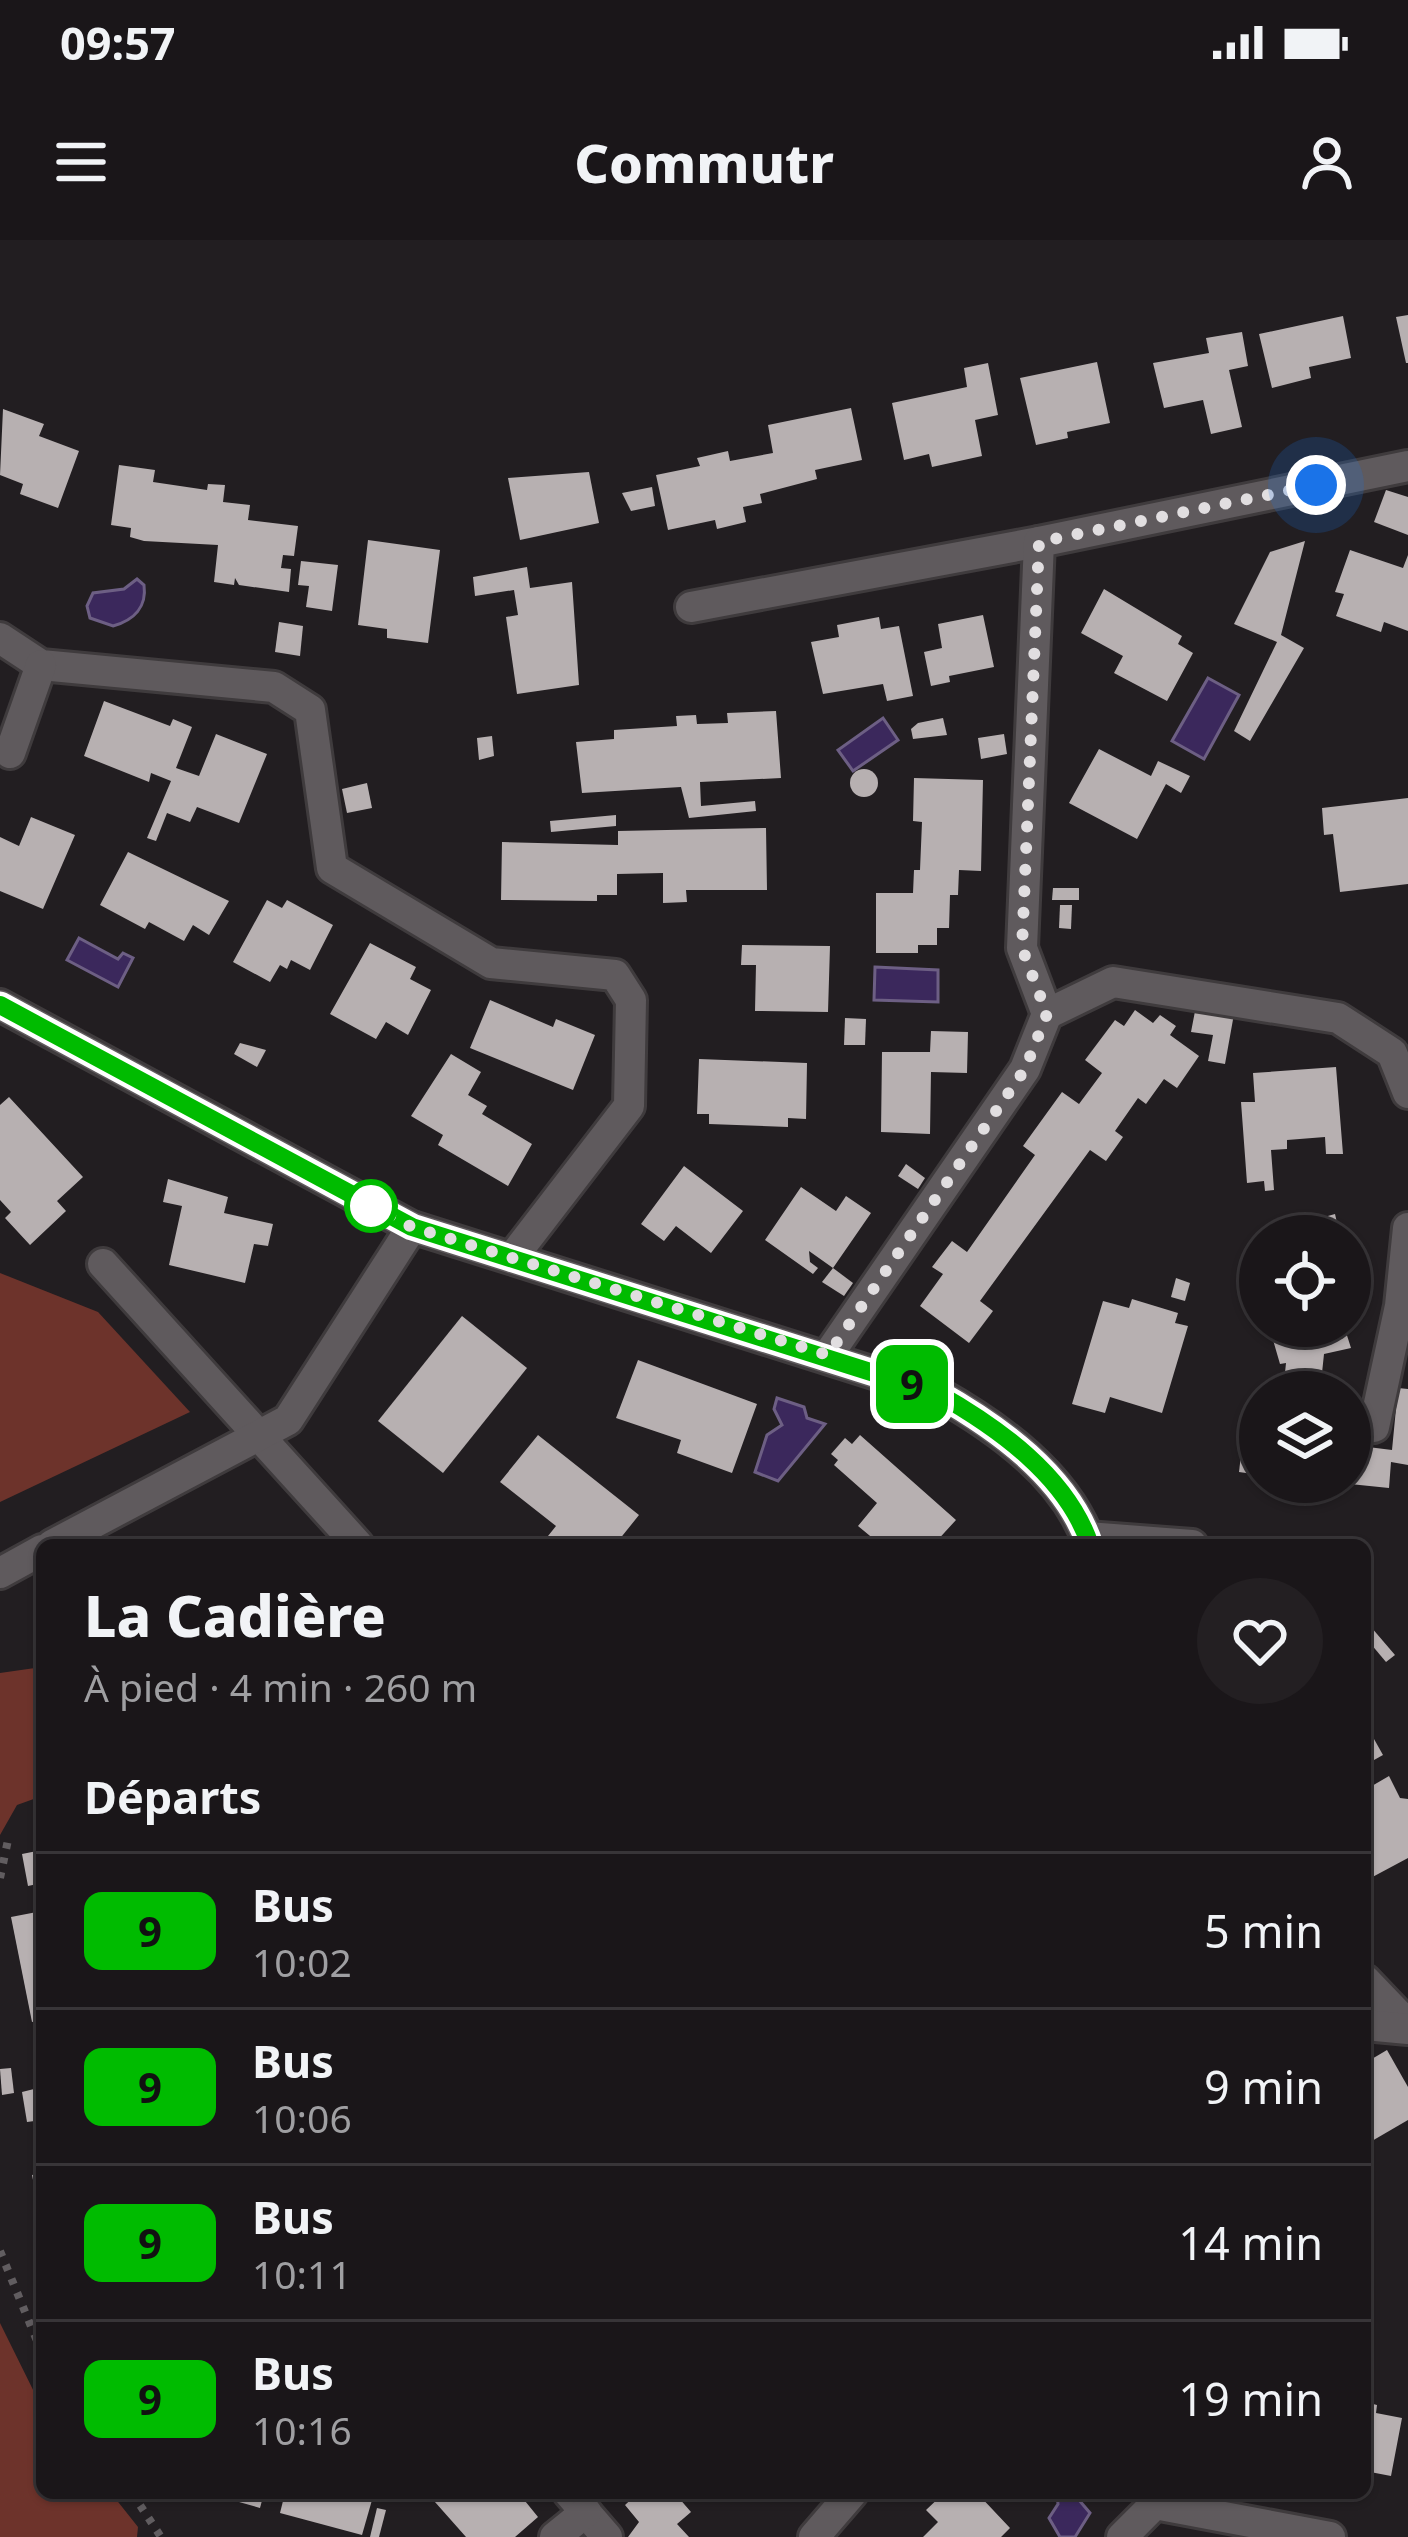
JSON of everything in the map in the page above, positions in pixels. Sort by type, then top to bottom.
[{"type":"street","points":[[691,607],[1408,466]]},
{"type":"street","points":[[1039,542],[1022,948],[1047,1014]]},
{"type":"street","points":[[0,638],[41,665],[274,687],[310,710],[332,868],[490,963],[615,975],[631,1000],[629,1106],[512,1258]]},
{"type":"street","points":[[10,753],[41,665]]},
{"type":"street","points":[[828,1355],[1025,1069],[1047,1014],[1113,982],[1338,1018],[1392,1053],[1408,1093]]},
{"type":"street","points":[[0,1005],[412,1227],[937,1393],[997,1427],[1080,1514],[1088,1539]]},
{"type":"street","points":[[63,1539],[288,1420],[412,1227]]},
{"type":"street","points":[[1374,1427],[1404,1306],[1408,1228]]},
{"type":"street","points":[[103,1264],[353,1539]]},
{"type":"street","points":[[0,1573],[36,1553]]},
{"type":"street","points":[[1371,1987],[1408,2027]]},
{"type":"street","points":[[1371,2025],[1408,2027]]},
{"type":"street","points":[[814,2537],[848,2499]]},
{"type":"street","points":[[555,2537],[577,2503],[607,2537]]},
{"type":"street","points":[[1122,2537],[1155,2504],[1330,2537]]},
{"type":"path","points":[[0,1877],[8,1840]]},
{"type":"path","points":[[0,2251],[36,2338]]},
{"type":"path","points":[[136,2499],[160,2537]]},
{"type":"shaded area","points":[[137,579],[144,593],[133,616],[113,626],[90,618],[87,606],[93,593],[124,589]]},
{"type":"shaded area","points":[[1208,678],[1239,695],[1204,759],[1172,741]]},
{"type":"shaded area","points":[[883,718],[898,740],[853,771],[838,750]]},
{"type":"shaded area","points":[[79,938],[118,959],[123,953],[133,958],[118,987],[67,960]]},
{"type":"shaded area","points":[[875,967],[938,970],[938,1002],[874,1000]]},
{"type":"shaded area","points":[[0,1273],[98,1312],[190,1412],[0,1502]]},
{"type":"shaded area","points":[[777,1398],[804,1407],[807,1418],[825,1424],[778,1481],[755,1472],[767,1435],[782,1425],[774,1409]]},
{"type":"shaded area","points":[[36,1668],[36,1798],[17,1805],[0,1835],[0,1673]]},
{"type":"shaded area","points":[[0,2323],[36,2396],[36,2499],[116,2499],[138,2527],[137,2537],[0,2537]]},
{"type":"shaded area","points":[[1058,2499],[1078,2499],[1090,2513],[1075,2537],[1060,2537],[1049,2518]]},
{"type":"building","points":[[1408,315],[1408,363],[1406,363],[1396,317]]},
{"type":"building","points":[[1343,316],[1351,358],[1309,367],[1311,378],[1272,388],[1259,334]]},
{"type":"building","points":[[1242,332],[1248,366],[1229,370],[1242,427],[1211,434],[1203,400],[1164,408],[1153,363],[1209,353],[1206,338]]},
{"type":"building","points":[[1097,362],[1110,423],[1067,432],[1068,438],[1036,445],[1020,378]]},
{"type":"building","points":[[988,363],[998,415],[975,420],[982,456],[932,467],[929,454],[904,460],[892,403],[967,387],[964,368]]},
{"type":"building","points":[[851,408],[862,460],[815,470],[817,479],[760,494],[762,503],[743,507],[746,522],[717,529],[715,520],[668,530],[656,475],[700,466],[697,458],[728,451],[730,461],[773,453],[768,425]]},
{"type":"building","points":[[3,409],[44,424],[39,436],[79,451],[58,508],[20,494],[23,484],[0,475]]},
{"type":"building","points":[[119,465],[155,470],[153,482],[207,490],[208,484],[225,485],[223,502],[250,505],[248,520],[298,526],[294,556],[283,555],[281,568],[291,569],[289,592],[239,585],[235,578],[234,585],[214,582],[218,545],[144,541],[130,537],[131,528],[111,525]]},
{"type":"building","points":[[589,472],[599,523],[520,540],[508,478]]},
{"type":"building","points":[[652,487],[655,506],[631,511],[622,493]]},
{"type":"building","points":[[1386,490],[1408,497],[1408,535],[1374,522]]},
{"type":"building","points":[[368,540],[440,550],[428,643],[387,638],[387,629],[358,625]]},
{"type":"building","points":[[1305,541],[1281,635],[1304,648],[1250,741],[1234,731],[1277,642],[1234,624],[1270,552]]},
{"type":"building","points":[[1350,550],[1403,568],[1408,555],[1408,631],[1384,622],[1381,632],[1336,616],[1344,594],[1335,592]]},
{"type":"building","points":[[301,561],[338,565],[332,611],[306,607],[309,586],[298,585]]},
{"type":"building","points":[[527,567],[530,588],[572,582],[579,685],[517,694],[506,617],[518,615],[514,590],[475,596],[473,577]]},
{"type":"building","points":[[1104,589],[1182,636],[1178,644],[1193,653],[1167,701],[1114,673],[1123,656],[1081,633]]},
{"type":"building","points":[[983,615],[994,667],[949,676],[950,682],[931,686],[924,652],[942,648],[938,624]]},
{"type":"building","points":[[879,617],[881,629],[899,626],[913,696],[887,701],[883,684],[823,694],[811,642],[839,637],[837,625]]},
{"type":"building","points":[[279,622],[303,626],[300,656],[275,652]]},
{"type":"building","points":[[104,701],[170,726],[173,719],[192,727],[176,768],[199,776],[216,734],[267,754],[239,823],[197,807],[190,822],[167,813],[156,841],[147,838],[171,781],[151,773],[149,782],[84,756]]},
{"type":"building","points":[[776,711],[781,778],[700,782],[701,806],[755,801],[756,811],[689,818],[681,787],[582,793],[576,742],[614,739],[614,730],[677,726],[676,716],[696,715],[697,724],[728,723],[727,713]]},
{"type":"building","points":[[943,718],[947,735],[913,739],[911,729],[918,723]]},
{"type":"building","points":[[1004,734],[1007,754],[981,759],[978,738]]},
{"type":"building","points":[[492,736],[494,756],[479,760],[477,738]]},
{"type":"building","points":[[1099,749],[1151,776],[1158,761],[1190,776],[1181,793],[1166,784],[1137,839],[1069,803]]},
{"type":"building","points":[[864,769],[874,773],[878,783],[874,793],[864,797],[854,793],[850,783],[854,773]]},
{"type":"building","points":[[914,778],[983,780],[981,871],[959,870],[958,895],[950,895],[949,928],[937,928],[937,945],[918,945],[918,953],[876,953],[876,893],[913,893],[914,870],[920,870],[922,822],[913,821]]},
{"type":"building","points":[[367,783],[372,808],[347,813],[342,789]]},
{"type":"building","points":[[1408,798],[1408,884],[1340,892],[1333,834],[1324,835],[1322,808]]},
{"type":"building","points":[[616,815],[616,826],[551,832],[550,821]]},
{"type":"building","points":[[31,817],[75,835],[43,909],[0,891],[0,837],[19,846]]},
{"type":"building","points":[[766,828],[767,890],[686,890],[687,902],[663,903],[663,873],[617,874],[617,895],[597,895],[597,901],[501,900],[502,842],[618,845],[618,831]]},
{"type":"building","points":[[128,852],[229,901],[209,935],[193,925],[184,941],[149,922],[145,929],[100,905]]},
{"type":"building","points":[[1053,888],[1079,888],[1079,900],[1052,900]]},
{"type":"building","points":[[267,900],[282,908],[287,900],[333,925],[310,970],[291,960],[287,969],[280,965],[270,982],[233,962]]},
{"type":"building","points":[[1060,905],[1072,905],[1071,929],[1059,928]]},
{"type":"building","points":[[370,943],[416,967],[410,979],[431,990],[408,1035],[386,1022],[376,1039],[330,1014]]},
{"type":"building","points":[[742,945],[830,946],[828,1012],[755,1011],[756,965],[741,965]]},
{"type":"building","points":[[490,1000],[553,1027],[556,1019],[595,1035],[573,1090],[470,1048]]},
{"type":"building","points":[[1196,1006],[1234,1014],[1225,1064],[1208,1061],[1213,1035],[1191,1032]]},
{"type":"building","points":[[1135,1010],[1153,1023],[1160,1015],[1176,1026],[1170,1035],[1199,1056],[1177,1088],[1164,1079],[1146,1104],[1138,1098],[1115,1131],[1123,1137],[1106,1161],[1090,1150],[980,1301],[993,1311],[969,1343],[920,1306],[943,1274],[932,1267],[952,1241],[967,1252],[1035,1155],[1023,1146],[1062,1092],[1079,1104],[1102,1073],[1085,1060],[1115,1020],[1124,1026]]},
{"type":"building","points":[[845,1018],[866,1019],[865,1045],[844,1045]]},
{"type":"building","points":[[931,1031],[968,1032],[967,1073],[931,1072],[930,1134],[881,1132],[882,1052],[930,1052]]},
{"type":"building","points":[[240,1043],[266,1050],[257,1067],[234,1054]]},
{"type":"building","points":[[451,1054],[481,1072],[468,1095],[487,1106],[482,1114],[532,1144],[508,1186],[438,1145],[443,1135],[411,1116]]},
{"type":"building","points":[[699,1059],[807,1063],[806,1119],[788,1118],[788,1127],[709,1124],[709,1114],[697,1114]]},
{"type":"building","points":[[1336,1067],[1343,1154],[1326,1154],[1325,1137],[1287,1140],[1287,1149],[1271,1150],[1274,1190],[1265,1191],[1264,1181],[1247,1183],[1241,1102],[1255,1102],[1253,1073]]},
{"type":"building","points":[[9,1097],[83,1177],[57,1201],[66,1211],[30,1245],[5,1218],[11,1212],[0,1200],[0,1105]]},
{"type":"building","points":[[906,1164],[925,1178],[918,1189],[898,1176]]},
{"type":"building","points":[[684,1166],[743,1211],[711,1253],[676,1226],[664,1241],[641,1224]]},
{"type":"building","points":[[168,1179],[228,1197],[224,1213],[273,1224],[268,1246],[254,1244],[245,1283],[169,1265],[182,1206],[163,1202]]},
{"type":"building","points":[[801,1187],[836,1211],[846,1196],[871,1213],[833,1268],[809,1251],[810,1262],[818,1268],[813,1274],[765,1240]]},
{"type":"building","points":[[833,1268],[853,1283],[844,1296],[822,1282]]},
{"type":"building","points":[[1176,1278],[1190,1283],[1185,1301],[1171,1297]]},
{"type":"building","points":[[1132,1299],[1178,1313],[1175,1323],[1188,1326],[1162,1413],[1110,1397],[1105,1413],[1072,1404],[1103,1301],[1129,1308]]},
{"type":"building","points":[[462,1316],[527,1368],[443,1473],[378,1421]]},
{"type":"building","points":[[1275,1347],[1351,1348],[1324,1354],[1322,1371],[1285,1371],[1286,1363],[1280,1364]]},
{"type":"building","points":[[638,1360],[757,1404],[732,1473],[677,1453],[681,1440],[616,1418]]},
{"type":"building","points":[[1398,1388],[1408,1389],[1408,1465],[1391,1462],[1389,1488],[1371,1486],[1371,1447],[1392,1450]]},
{"type":"building","points":[[538,1435],[639,1515],[620,1539],[552,1539],[548,1536],[556,1526],[500,1482]]},
{"type":"building","points":[[860,1435],[956,1520],[939,1539],[874,1539],[858,1526],[877,1503],[834,1465],[838,1460],[831,1454],[845,1438],[852,1444]]},
{"type":"building","points":[[1371,1627],[1395,1655],[1386,1662],[1371,1644]]},
{"type":"building","points":[[1371,1734],[1383,1755],[1371,1762]]},
{"type":"building","points":[[1389,1776],[1400,1798],[1408,1799],[1408,1858],[1371,1878],[1371,1786]]},
{"type":"building","points":[[36,1851],[36,1884],[28,1886],[22,1854]]},
{"type":"building","points":[[36,1912],[36,2021],[32,2022],[11,1917]]},
{"type":"building","points":[[1387,2050],[1408,2087],[1408,2120],[1371,2142],[1371,2059]]},
{"type":"building","points":[[11,2068],[14,2093],[2,2095],[0,2069]]},
{"type":"building","points":[[36,2088],[36,2121],[27,2122],[22,2092]]},
{"type":"building","points":[[1371,2404],[1377,2405],[1376,2413],[1402,2418],[1391,2476],[1371,2472]]},
{"type":"building","points":[[228,2499],[262,2499],[260,2508]]},
{"type":"building","points":[[284,2499],[372,2499],[362,2535],[280,2513]]},
{"type":"building","points":[[432,2499],[523,2499],[538,2517],[515,2537],[466,2537]]},
{"type":"building","points":[[632,2499],[680,2499],[691,2512],[677,2524],[689,2537],[628,2537],[639,2522],[625,2505]]},
{"type":"building","points":[[938,2499],[983,2499],[1010,2528],[1001,2537],[923,2537],[938,2522],[926,2510]]},
{"type":"building","points":[[377,2508],[386,2510],[379,2537],[370,2537]]},
{"type":"bus line","name":"9","points":[[0,1005],[412,1227],[937,1393],[997,1427],[1080,1514],[1088,1539]]},
{"type":"route","points":[[371,1206],[412,1227],[828,1355],[1025,1069],[1047,1014],[1022,948],[1039,542],[1316,485]]}]
